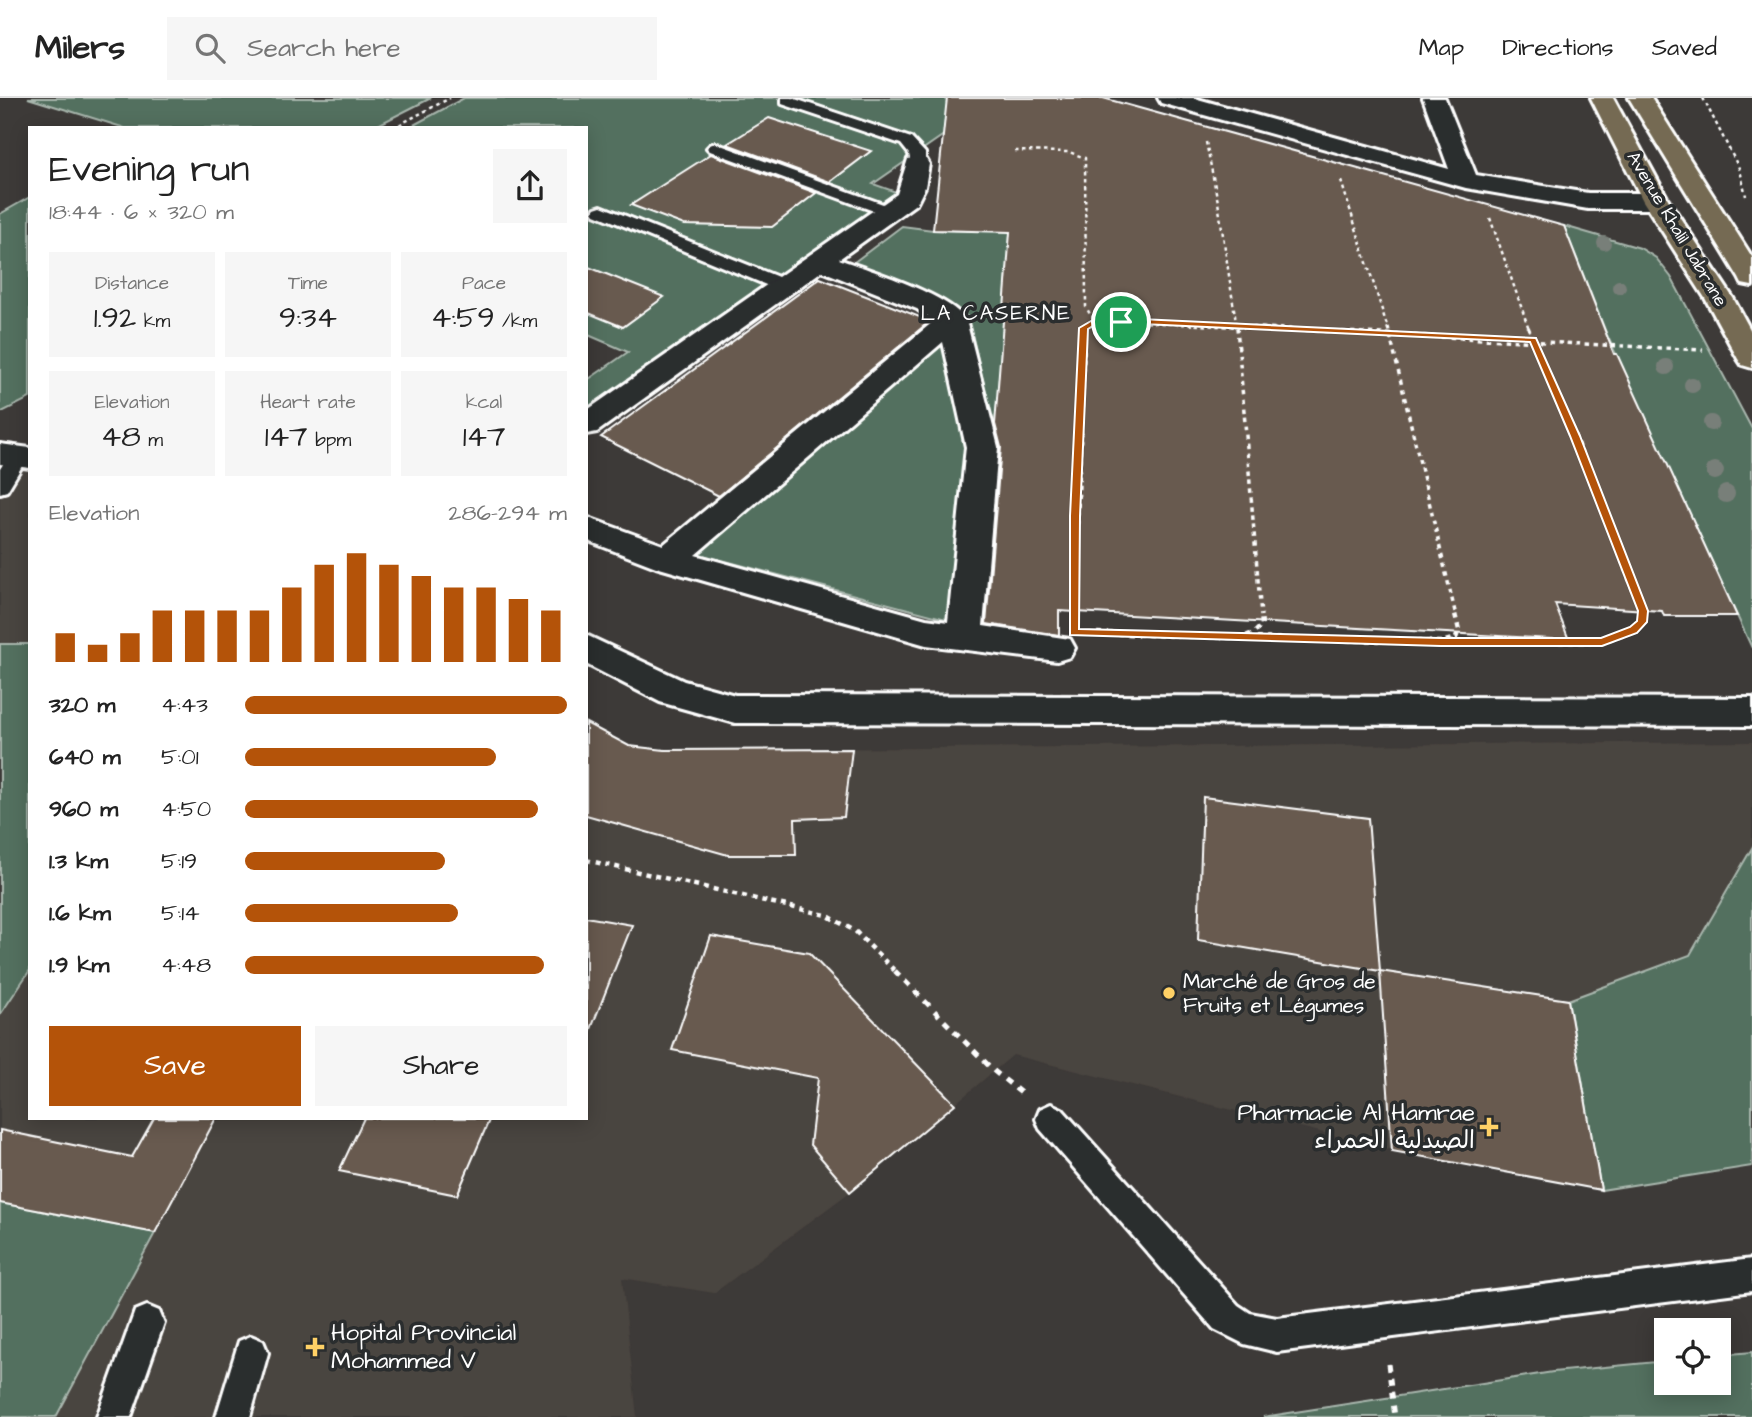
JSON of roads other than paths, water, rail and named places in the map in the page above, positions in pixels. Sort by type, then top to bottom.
[{"type":"main road","name":"Avenue Khalil Jabrane","points":[[1602,98],[1656,201],[1719,298],[1750,356]]},
{"type":"main road","name":"Avenue Khalil Jabrane","points":[[1640,98],[1752,278]]},
{"type":"street","points":[[1169,98],[1466,181],[1588,201],[1656,201]]},
{"type":"street","points":[[1434,98],[1466,181]]},
{"type":"street","points":[[588,424],[908,198],[917,164]]},
{"type":"street","points":[[819,260],[927,303],[953,320],[982,447],[964,637]]},
{"type":"street","points":[[668,559],[953,320]]},
{"type":"street","points":[[588,528],[668,559],[926,632],[964,637],[1065,634]]},
{"type":"street","points":[[588,649],[674,692],[735,709],[1752,712]]},
{"type":"lane","points":[[787,100],[906,141],[917,153],[917,164]]},
{"type":"lane","points":[[715,148],[888,211]]},
{"type":"lane","points":[[601,211],[782,285]]},
{"type":"lane","points":[[0,486],[16,456]]},
{"type":"lane","points":[[1051,1119],[1226,1317],[1241,1327],[1277,1335],[1752,1275]]},
{"type":"lane","points":[[114,1417],[147,1323]]},
{"type":"lane","points":[[233,1417],[251,1353]]},
{"type":"place","name":"Marché de Gros de Fruits et Légumes","points":[[1169,993]]},
{"type":"place","name":"Pharmacie Al Hamrae الصيدلية الحمراء","points":[[1489,1127]]},
{"type":"place","name":"Hopital Provincial Mohammed V","points":[[315,1347]]},
{"type":"district","name":"LA CASERNE","points":[[996,313]]}]
